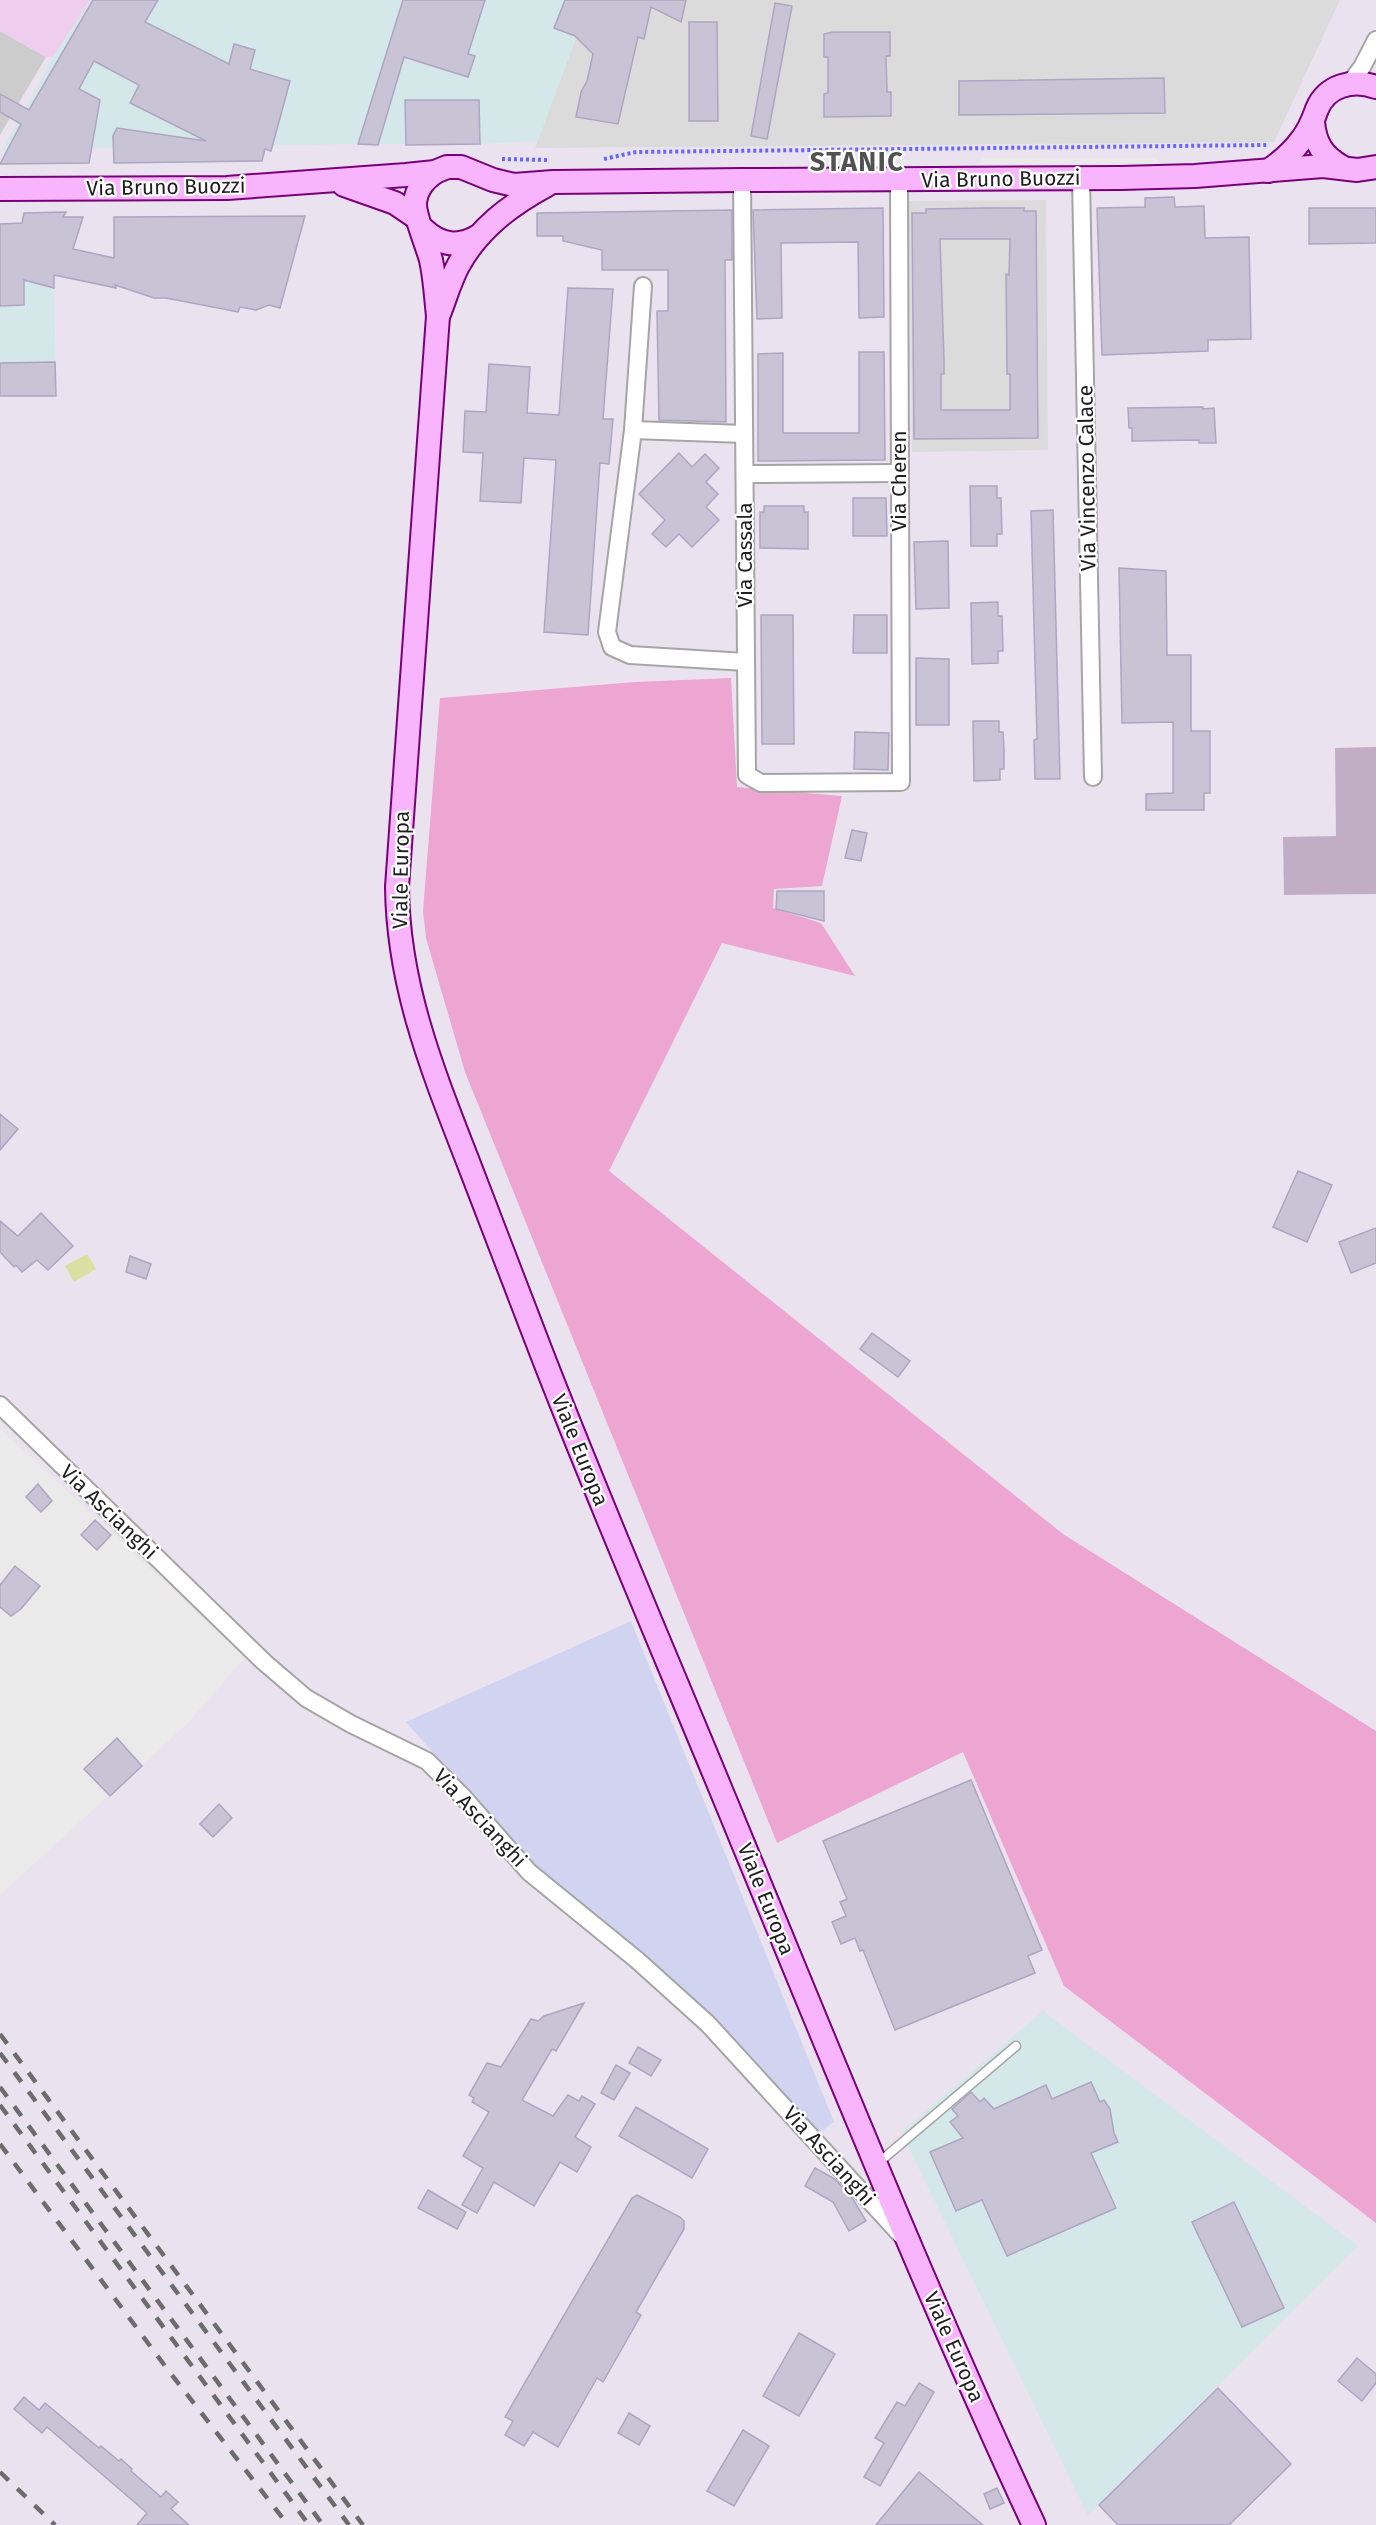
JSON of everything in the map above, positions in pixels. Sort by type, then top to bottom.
[{"type":"main road","points":[[1268,171],[1289,154],[1313,122],[1317,108],[1325,96],[1336,88],[1350,83],[1364,83],[1376,87]]},
{"type":"main road","points":[[1313,122],[1320,150],[1342,167]]},
{"type":"main road","name":"Via Bruno Buozzi","points":[[473,171],[514,185],[553,171],[742,180],[899,181],[1195,176],[1323,166],[1357,170],[1374,166]]},
{"type":"main road","points":[[454,167],[473,171],[483,179],[490,189],[493,201],[492,213],[484,230],[458,266],[438,316],[432,262],[415,204],[417,192],[424,180],[435,172],[454,167]]},
{"type":"main road","points":[[331,182],[395,203],[433,238],[445,243],[464,243],[484,230],[553,171]]},
{"type":"main road","name":"Via Bruno Buozzi","points":[[0,189],[227,188],[331,182],[435,172]]},
{"type":"main road","name":"Viale Europa","points":[[438,316],[397,887],[402,958],[410,995],[438,1083],[573,1434],[907,2242],[1032,2524]]},
{"type":"street","points":[[1350,83],[1362,67],[1376,40]]},
{"type":"street","name":"Via Vincenzo Calace","points":[[1081,178],[1093,777]]},
{"type":"street","name":"Via Cassala","points":[[742,180],[747,775],[761,783],[901,782]]},
{"type":"street","name":"Via Cheren","points":[[899,181],[898,473],[901,782]]},
{"type":"street","points":[[643,286],[633,430],[607,632],[612,647],[630,655],[746,662]]},
{"type":"street","points":[[633,430],[744,434]]},
{"type":"street","points":[[745,474],[898,473]]},
{"type":"street","name":"Via Ascianghi","points":[[0,1404],[256,1654],[306,1698],[351,1724],[427,1761],[464,1798],[529,1872],[637,1960],[708,2024],[907,2242]]},
{"type":"lane","points":[[875,2165],[1016,2046]]},
{"type":"path","points":[[598,160],[636,152],[1274,145]]},
{"type":"path","points":[[507,183],[494,159],[553,171]]},
{"type":"shaded area","points":[[0,0],[90,0],[53,57],[46,57],[0,31]]},
{"type":"shaded area","points":[[90,0],[590,0],[538,141],[480,144],[2,150],[53,57]]},
{"type":"shaded area","points":[[590,0],[1340,0],[1274,142],[535,148]]},
{"type":"shaded area","points":[[0,31],[46,57],[0,135]]},
{"type":"shaded area","points":[[983,158],[1155,158],[1160,163],[979,164]]},
{"type":"shaded area","points":[[906,159],[912,164],[822,166],[828,160]]},
{"type":"shaded area","points":[[879,188],[870,195],[779,195],[774,189]]},
{"type":"shaded area","points":[[1046,200],[1048,450],[912,452],[909,201]]},
{"type":"shaded area","points":[[66,212],[36,271],[54,276],[56,396],[0,396],[0,224],[21,224],[24,213]]},
{"type":"shaded area","points":[[731,678],[737,787],[842,796],[822,886],[774,889],[773,908],[821,923],[855,976],[722,943],[609,1171],[1063,1534],[1376,1731],[1376,2223],[1064,1986],[963,1752],[777,1843],[465,1072],[426,938],[423,911],[440,698],[635,682]]},
{"type":"shaded area","points":[[1376,747],[1376,894],[1284,895],[1283,837],[1336,836],[1335,748]]},
{"type":"shaded area","points":[[87,1254],[96,1269],[74,1282],[65,1266]]},
{"type":"shaded area","points":[[0,1428],[245,1657],[190,1721],[0,1895]]},
{"type":"shaded area","points":[[631,1621],[834,2122],[820,2132],[720,2025],[657,1967],[533,1866],[406,1722]]},
{"type":"shaded area","points":[[1043,2011],[1358,2246],[1088,2516],[901,2132]]},
{"type":"building","points":[[93,0],[158,0],[145,22],[229,64],[234,44],[255,50],[250,69],[290,81],[271,151],[265,149],[262,161],[114,163],[113,136],[117,128],[206,141],[130,103],[139,85],[94,61],[79,89],[100,100],[89,163],[0,164],[21,124],[0,112],[0,94],[29,110]]},
{"type":"building","points":[[403,0],[485,0],[468,54],[475,56],[468,77],[404,57],[378,145],[358,144]]},
{"type":"building","points":[[565,0],[686,0],[681,22],[651,7],[644,39],[638,37],[618,124],[576,117],[593,54],[575,36],[554,28]]},
{"type":"building","points":[[775,3],[792,6],[767,139],[751,136]]},
{"type":"building","points":[[689,22],[717,22],[718,121],[689,121]]},
{"type":"building","points":[[890,32],[890,56],[886,56],[887,92],[891,92],[891,116],[824,117],[824,94],[828,93],[828,57],[824,57],[824,34]]},
{"type":"building","points":[[1164,78],[1165,113],[959,115],[959,81]]},
{"type":"building","points":[[405,100],[479,100],[480,144],[406,145]]},
{"type":"building","points":[[1174,197],[1175,207],[1204,206],[1205,238],[1249,237],[1251,339],[1208,340],[1208,351],[1102,355],[1097,208],[1145,207],[1145,198]]},
{"type":"building","points":[[883,208],[884,317],[859,318],[858,242],[781,243],[782,318],[757,319],[753,210]]},
{"type":"building","points":[[1024,208],[1024,211],[1036,211],[1038,438],[914,439],[912,213],[926,213],[926,209]],"holes":[[[940,239],[1010,239],[1009,275],[1006,274],[1007,374],[1010,374],[1010,410],[941,410],[941,374],[944,374],[944,360]]]},
{"type":"building","points":[[1309,208],[1376,208],[1376,243],[1309,244]]},
{"type":"building","points":[[732,210],[732,260],[725,260],[726,422],[659,420],[657,311],[668,311],[668,270],[602,270],[602,250],[563,241],[563,236],[537,236],[537,213]]},
{"type":"building","points":[[66,212],[63,217],[83,217],[73,249],[114,258],[114,217],[305,216],[280,308],[269,305],[256,310],[240,307],[238,312],[166,298],[154,298],[115,285],[116,288],[54,275],[54,288],[24,280],[24,305],[0,306],[0,224],[22,223],[24,213]]},
{"type":"building","points":[[568,288],[613,289],[603,419],[613,419],[609,464],[600,463],[588,635],[544,632],[556,460],[524,458],[521,503],[480,501],[483,453],[463,452],[465,411],[486,412],[489,364],[530,367],[527,413],[559,415]]},
{"type":"building","points":[[859,352],[884,352],[885,460],[758,461],[758,354],[783,353],[783,433],[859,433]]},
{"type":"building","points":[[55,362],[56,396],[0,396],[0,363]]},
{"type":"building","points":[[1203,407],[1203,409],[1214,408],[1216,443],[1199,443],[1199,440],[1132,441],[1128,408]]},
{"type":"building","points":[[679,453],[692,467],[705,454],[719,468],[706,482],[718,494],[706,507],[719,520],[692,547],[679,534],[666,547],[652,534],[665,520],[639,494]]},
{"type":"building","points":[[970,486],[997,486],[997,498],[1001,498],[1002,534],[997,534],[997,546],[971,546]]},
{"type":"building","points":[[853,498],[886,498],[887,536],[853,536]]},
{"type":"building","points":[[764,506],[804,506],[804,512],[808,512],[808,549],[760,548],[760,512],[764,512]]},
{"type":"building","points":[[1053,510],[1060,779],[1035,779],[1034,740],[1037,739],[1031,511]]},
{"type":"building","points":[[948,541],[949,608],[916,609],[914,542]]},
{"type":"building","points":[[1119,568],[1166,571],[1167,655],[1191,655],[1191,731],[1210,731],[1210,793],[1204,793],[1204,810],[1146,810],[1146,794],[1173,793],[1173,722],[1122,723]]},
{"type":"building","points":[[998,602],[998,616],[1002,616],[1003,651],[998,651],[998,663],[972,664],[971,603]]},
{"type":"building","points":[[761,615],[793,615],[794,744],[762,744]]},
{"type":"building","points":[[854,615],[887,615],[887,653],[853,653]]},
{"type":"building","points":[[916,658],[949,659],[949,725],[916,725]]},
{"type":"building","points":[[973,721],[999,721],[999,732],[1003,732],[1004,749],[1004,769],[1000,769],[1000,780],[974,781]]},
{"type":"building","points":[[855,732],[889,733],[888,770],[854,769]]},
{"type":"building","points":[[852,830],[867,833],[861,861],[845,858]]},
{"type":"building","points":[[777,891],[824,891],[824,921],[776,909]]},
{"type":"building","points":[[0,1114],[18,1129],[0,1150]]},
{"type":"building","points":[[1298,1171],[1332,1185],[1307,1242],[1273,1227]]},
{"type":"building","points":[[41,1213],[73,1246],[48,1270],[37,1260],[22,1272],[0,1252],[0,1221],[18,1236]]},
{"type":"building","points":[[1376,1228],[1376,1263],[1351,1273],[1339,1242]]},
{"type":"building","points":[[130,1256],[151,1264],[146,1279],[126,1272]]},
{"type":"building","points":[[872,1333],[910,1361],[898,1377],[860,1349]]},
{"type":"building","points":[[38,1484],[52,1501],[41,1512],[26,1497]]},
{"type":"building","points":[[95,1520],[111,1535],[97,1550],[81,1535]]},
{"type":"building","points":[[15,1566],[40,1586],[21,1609],[11,1616],[0,1607],[0,1585]]},
{"type":"building","points":[[117,1738],[142,1766],[110,1796],[84,1769]]},
{"type":"building","points":[[971,1780],[1042,1950],[1028,1956],[1035,1973],[895,2030],[863,1950],[860,1951],[855,1938],[841,1944],[832,1922],[846,1916],[840,1902],[847,1899],[823,1841]]},
{"type":"building","points":[[219,1804],[232,1818],[213,1837],[200,1824]]},
{"type":"building","points":[[584,2003],[556,2051],[552,2049],[522,2100],[553,2116],[568,2095],[579,2101],[582,2096],[595,2104],[575,2137],[591,2147],[577,2172],[560,2162],[534,2206],[494,2182],[477,2213],[462,2205],[483,2168],[463,2156],[489,2112],[472,2102],[474,2098],[469,2095],[487,2063],[501,2067],[531,2019],[538,2021],[544,2016]]},
{"type":"building","points":[[638,2047],[661,2060],[651,2076],[629,2063]]},
{"type":"building","points":[[616,2065],[630,2073],[614,2100],[601,2093]]},
{"type":"building","points":[[1091,2082],[1100,2102],[1104,2100],[1110,2109],[1118,2142],[1091,2153],[1116,2208],[1007,2256],[982,2200],[956,2211],[930,2152],[963,2138],[950,2122],[958,2116],[952,2109],[971,2092],[980,2102],[984,2098],[994,2109],[1046,2085],[1052,2099]]},
{"type":"building","points":[[636,2107],[708,2149],[692,2178],[619,2136]]},
{"type":"building","points":[[815,2168],[835,2179],[853,2199],[866,2221],[849,2231],[833,2202],[805,2186]]},
{"type":"building","points":[[428,2190],[466,2212],[457,2229],[418,2208]]},
{"type":"building","points":[[637,2195],[680,2217],[684,2221],[684,2229],[636,2312],[641,2315],[603,2382],[597,2378],[558,2447],[533,2432],[524,2446],[505,2435],[513,2421],[505,2417],[632,2198]]},
{"type":"building","points":[[1234,2202],[1284,2308],[1242,2327],[1192,2222]]},
{"type":"building","points":[[799,2333],[835,2354],[799,2416],[763,2396]]},
{"type":"building","points":[[1357,2358],[1376,2374],[1376,2383],[1362,2401],[1338,2381]]},
{"type":"building","points":[[919,2383],[934,2392],[880,2486],[864,2477],[884,2443],[875,2438],[897,2402],[905,2406]]},
{"type":"building","points":[[1218,2388],[1291,2464],[1229,2525],[1118,2525],[1099,2505]]},
{"type":"building","points":[[24,2397],[39,2410],[45,2403],[99,2448],[101,2446],[119,2461],[121,2459],[132,2469],[131,2471],[161,2497],[166,2491],[178,2502],[171,2509],[189,2525],[137,2525],[147,2513],[47,2427],[42,2433],[14,2409]]},
{"type":"building","points":[[629,2413],[650,2426],[639,2445],[618,2433]]},
{"type":"building","points":[[743,2430],[769,2446],[734,2506],[707,2491]]},
{"type":"building","points":[[919,2472],[983,2525],[876,2525]]},
{"type":"building","points":[[997,2488],[1004,2503],[990,2509],[984,2494]]},
{"type":"railway","points":[[0,2034],[363,2525]]},
{"type":"railway","points":[[0,2053],[349,2525]]},
{"type":"railway","points":[[0,2087],[323,2525]]},
{"type":"railway","points":[[0,2105],[309,2525]]},
{"type":"railway","points":[[0,2144],[165,2366],[288,2525]]},
{"type":"railway","points":[[0,2472],[55,2525]]},
{"type":"district","name":"STANIC","points":[[857,162]]}]
